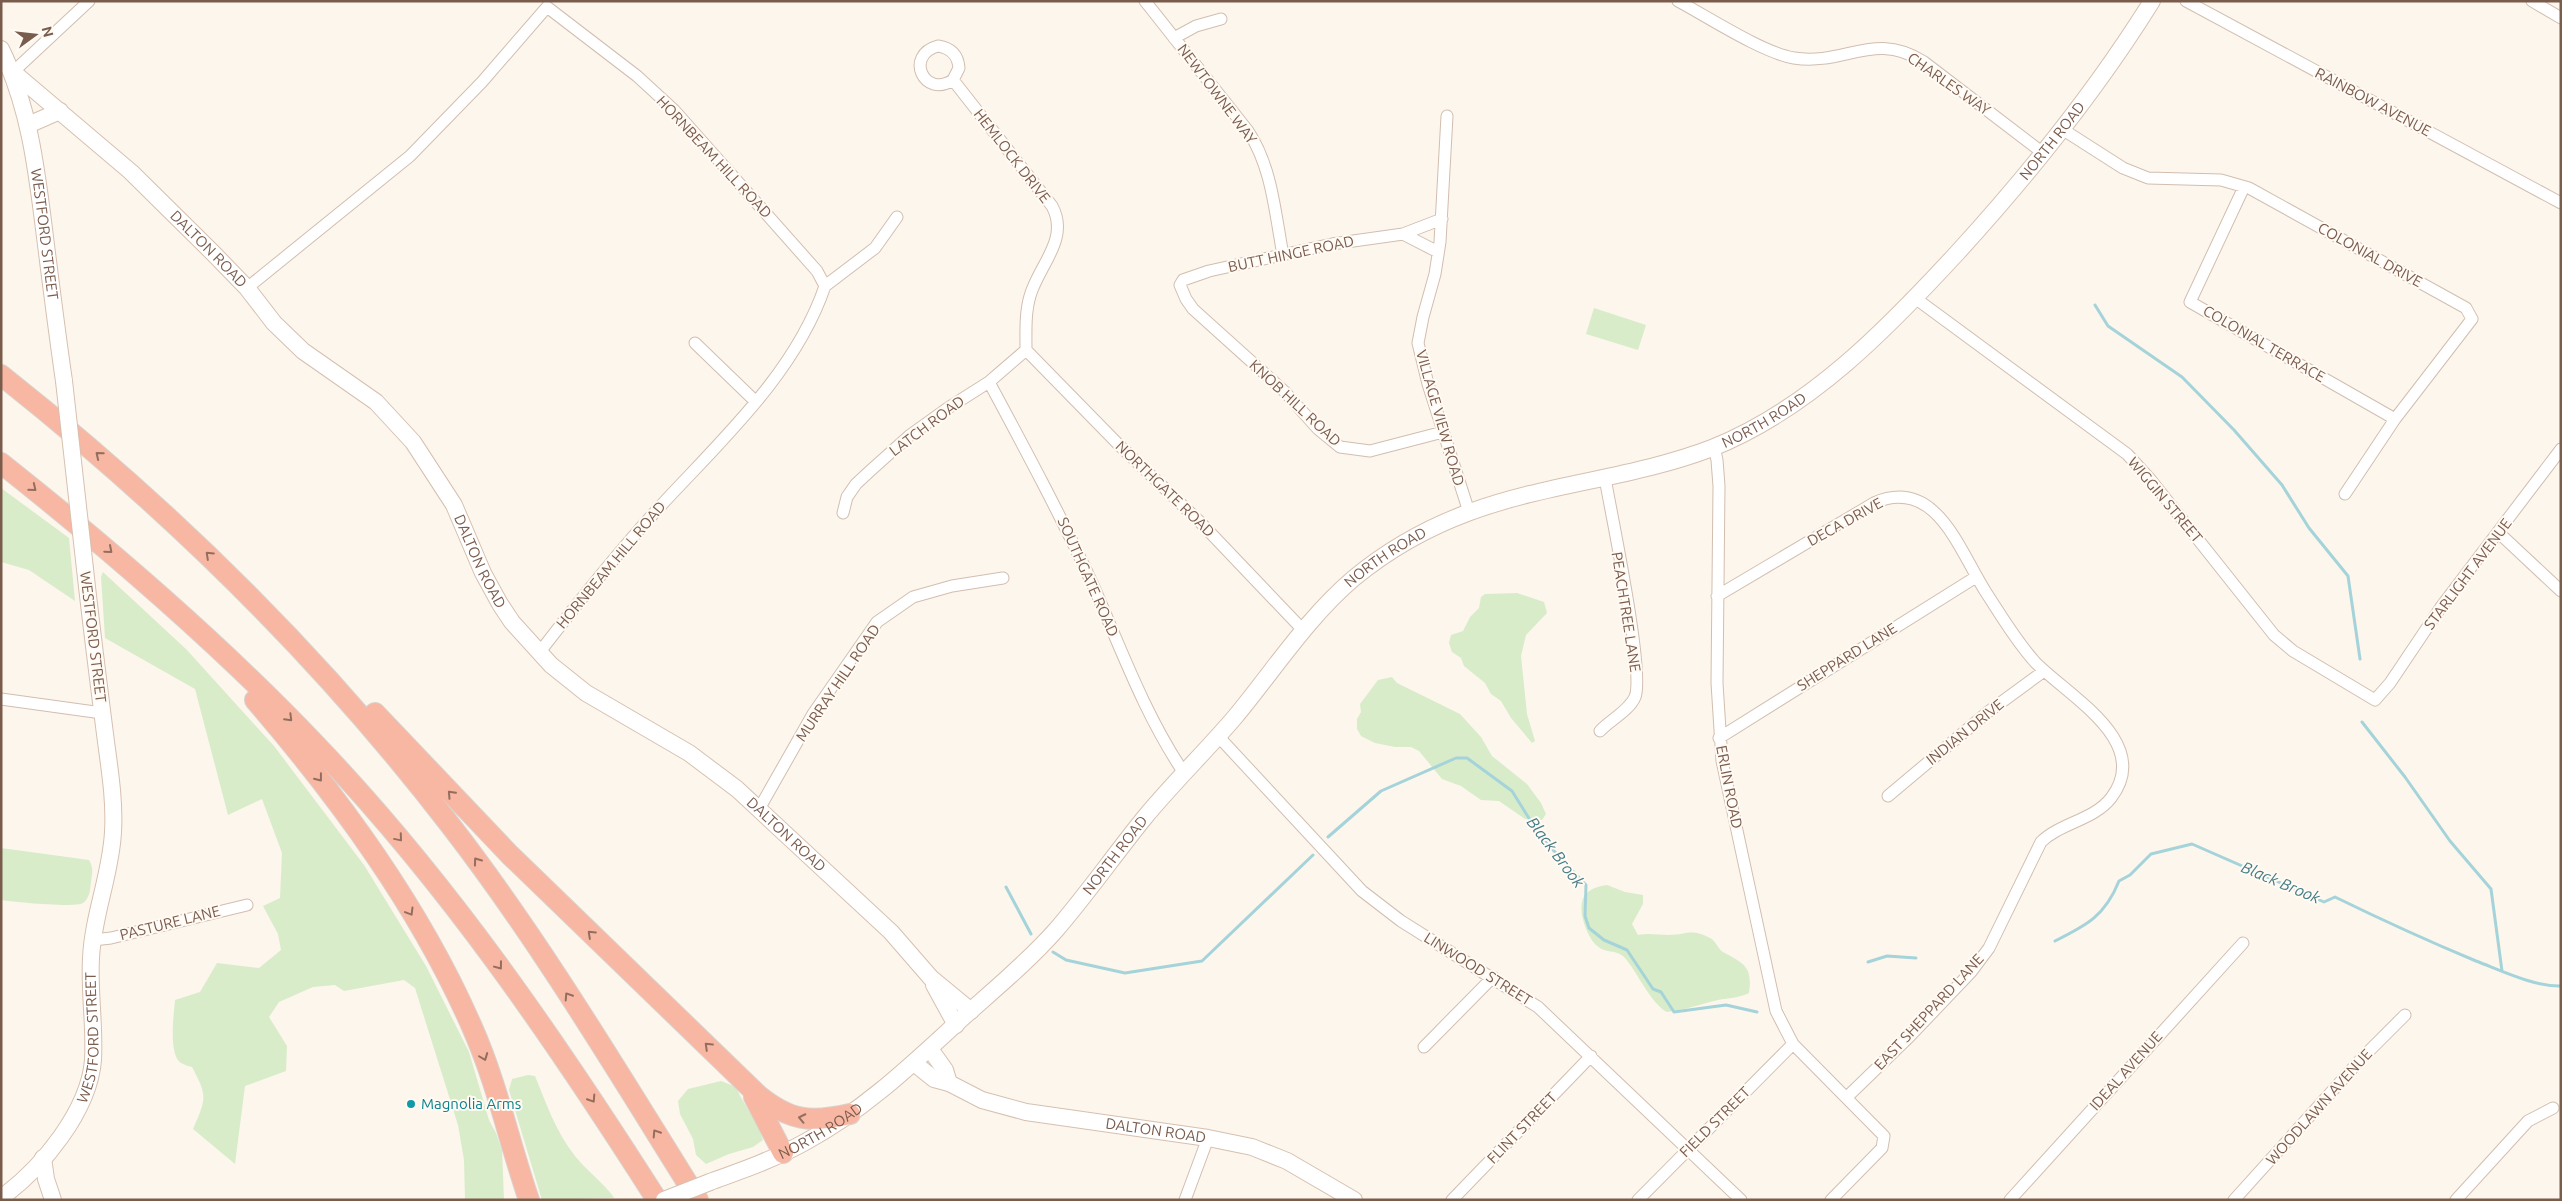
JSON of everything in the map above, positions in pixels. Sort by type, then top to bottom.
[{"type":"highway","points":[[1,375],[136,487],[236,581],[308,644],[510,855],[743,1080],[774,1107],[797,1118],[822,1119],[850,1114]]},
{"type":"highway","points":[[1,463],[92,535],[175,607],[316,746],[426,870],[536,1015],[574,1070],[657,1200]]},
{"type":"highway","points":[[236,581],[296,642],[380,737],[452,827],[529,934],[698,1200]]},
{"type":"highway","points":[[175,607],[317,775],[405,904],[472,1026],[490,1072],[529,1200]]},
{"type":"highway","points":[[743,1080],[767,1118],[783,1153]]},
{"type":"highway","points":[[508,1134],[516,1178],[516,1200]]},
{"type":"main road","name":"NORTH ROAD","points":[[664,1200],[783,1153],[810,1140],[850,1114],[930,1049],[1025,963],[1056,930],[1147,815],[1218,736],[1302,630],[1339,591],[1377,561],[1419,535],[1469,512],[1541,492],[1679,459],[1714,447],[1752,428],[1812,390],[1867,345],[1915,298],[2009,196],[2062,129],[2134,30],[2152,1]]},
{"type":"main road","name":"WESTFORD STREET","points":[[1,49],[13,72],[28,125],[64,381],[114,829],[111,856],[93,940],[91,985],[94,1048],[90,1077],[81,1104],[43,1158],[1,1198]]},
{"type":"main road","name":"DALTON ROAD","points":[[13,72],[131,172],[247,288],[274,323],[303,351],[376,402],[414,442],[454,505],[483,573],[500,604],[512,622],[539,653],[576,687],[689,753],[759,809],[891,932],[931,978],[971,1011]]},
{"type":"main road","points":[[28,125],[60,110]]},
{"type":"main road","name":"DALTON ROAD","points":[[931,978],[956,1024]]},
{"type":"main road","points":[[930,1049],[945,1070],[949,1083]]},
{"type":"main road","name":"DALTON ROAD","points":[[914,1063],[934,1080],[949,1083],[982,1100],[1026,1112],[1208,1138],[1252,1147],[1286,1162],[1354,1200]]},
{"type":"main road","points":[[43,1158],[46,1179],[53,1200]]},
{"type":"street","points":[[13,72],[89,1]]},
{"type":"street","name":"NEWTOWNE WAY","points":[[1145,1],[1248,131],[1260,150],[1266,170],[1283,254]]},
{"type":"street","name":"CHARLES WAY","points":[[1678,1],[1772,52],[1788,57],[1821,60],[1878,47],[1902,51],[1924,62],[2043,153]]},
{"type":"street","name":"RAINBOW AVENUE","points":[[2186,1],[2561,203]]},
{"type":"street","points":[[2532,1],[2561,18]]},
{"type":"street","name":"HORNBEAM HILL ROAD","points":[[247,288],[410,156],[482,82],[549,4],[637,76],[674,110],[817,271],[825,286],[805,334],[755,401],[721,442],[612,560],[539,653]]},
{"type":"street","points":[[1174,38],[1196,26],[1221,20]]},
{"type":"street","name":"HEMLOCK DRIVE","points":[[953,80],[1052,206],[1058,221],[1054,247],[1036,278],[1029,298],[1026,350]]},
{"type":"street","name":"VILLAGE VIEW ROAD","points":[[1448,116],[1442,219],[1438,252],[1418,343],[1443,432],[1469,512]]},
{"type":"street","name":"COLONIAL DRIVE","points":[[2062,129],[2123,168],[2148,178],[2222,180],[2244,187],[2466,308],[2472,319],[2394,420],[2345,494]]},
{"type":"street","name":"COLONIAL TERRACE","points":[[2244,187],[2190,302],[2394,420]]},
{"type":"street","points":[[825,286],[875,248],[898,217]]},
{"type":"street","name":"BUTT HINGE ROAD","points":[[1180,283],[1196,274],[1283,254],[1332,244],[1403,234],[1442,219]]},
{"type":"street","points":[[1403,234],[1438,252]]},
{"type":"street","name":"KNOB HILL ROAD","points":[[1180,283],[1186,299],[1194,309],[1284,391],[1318,430],[1340,447],[1358,451],[1377,450],[1443,432]]},
{"type":"street","name":"WIGGIN STREET","points":[[1915,298],[2116,445],[2150,479],[2274,635],[2293,651],[2375,700]]},
{"type":"street","points":[[695,343],[755,401]]},
{"type":"street","name":"LATCH ROAD","points":[[843,513],[847,498],[856,484],[909,436],[948,408],[990,382],[1026,350]]},
{"type":"street","name":"NORTHGATE ROAD","points":[[1026,350],[1118,444],[1201,523],[1302,630]]},
{"type":"street","name":"SOUTHGATE ROAD","points":[[990,382],[1058,511],[1129,669],[1167,747],[1184,773]]},
{"type":"street","name":"ERLIN ROAD","points":[[1714,447],[1719,486],[1716,596],[1719,738],[1722,761],[1773,997],[1782,1024],[1793,1044],[1881,1131],[1884,1141],[1882,1148],[1831,1200]]},
{"type":"street","name":"STARLIGHT AVENUE","points":[[2375,700],[2390,683],[2441,607],[2561,449]]},
{"type":"street","name":"PEACHTREE LANE","points":[[1600,731],[1629,706],[1635,696],[1637,683],[1634,653],[1605,478]]},
{"type":"street","name":"DECA DRIVE","points":[[1716,596],[1874,503],[1898,496],[1916,499],[1938,513],[1976,577]]},
{"type":"street","points":[[2499,533],[2561,591]]},
{"type":"street","name":"EAST SHEPPARD LANE","points":[[1847,1097],[1910,1036],[1971,972],[1989,948],[2041,842],[2051,834],[2101,807],[2109,800],[2120,784],[2122,776],[2121,753],[2111,732],[2086,707],[2044,671],[2020,643],[1976,577]]},
{"type":"street","name":"SHEPPARD LANE","points":[[1719,738],[1976,577]]},
{"type":"street","name":"MURRAY HILL ROAD","points":[[759,809],[813,714],[877,622],[913,597],[952,586],[1003,578]]},
{"type":"street","name":"INDIAN DRIVE","points":[[1888,796],[1988,712],[2044,671]]},
{"type":"street","points":[[1,699],[102,713]]},
{"type":"street","name":"LINWOOD STREET","points":[[1218,736],[1362,891],[1401,921],[1545,1012],[1741,1200]]},
{"type":"street","name":"PASTURE LANE","points":[[93,940],[111,938],[248,905]]},
{"type":"street","name":"IDEAL AVENUE","points":[[2010,1200],[2243,943]]},
{"type":"street","points":[[1424,1047],[1493,978]]},
{"type":"street","name":"WOODLAWN AVENUE","points":[[2234,1200],[2362,1058],[2405,1015]]},
{"type":"street","name":"FIELD STREET","points":[[1638,1200],[1793,1044]]},
{"type":"street","name":"FLINT STREET","points":[[1452,1200],[1591,1056]]},
{"type":"street","points":[[2456,1200],[2528,1121],[2553,1108]]},
{"type":"street","points":[[1185,1200],[1208,1138]]},
{"type":"green space","points":[[1594,308],[1646,325],[1638,350],[1586,334]]},
{"type":"green space","points":[[1,488],[69,538],[75,601],[29,570],[1,562]]},
{"type":"green space","points":[[103,572],[187,650],[274,746],[364,865],[426,966],[469,1052],[489,1120],[502,1150],[504,1200],[465,1200],[464,1160],[458,1125],[415,988],[404,980],[344,991],[335,985],[313,987],[279,1002],[269,1017],[287,1046],[286,1071],[245,1086],[235,1164],[193,1129],[203,1104],[203,1092],[192,1067],[181,1063],[174,1051],[175,1000],[200,992],[217,963],[259,968],[281,950],[278,934],[263,906],[280,898],[282,853],[262,799],[228,815],[195,689],[105,638],[101,577]]},
{"type":"green space","points":[[1517,593],[1544,602],[1547,613],[1526,635],[1521,656],[1527,714],[1535,741],[1532,743],[1511,718],[1501,701],[1491,694],[1485,683],[1464,666],[1461,658],[1452,652],[1449,643],[1451,635],[1463,631],[1470,617],[1479,608],[1481,597],[1485,594]]},
{"type":"green space","points":[[1392,677],[1397,683],[1460,714],[1481,737],[1492,756],[1527,784],[1541,803],[1546,814],[1542,820],[1525,819],[1499,801],[1481,800],[1461,786],[1442,779],[1419,751],[1411,747],[1395,747],[1375,743],[1361,736],[1357,729],[1357,719],[1361,712],[1360,704],[1378,680]]},
{"type":"green space","points":[[1,848],[89,860],[92,871],[87,899],[83,903],[68,905],[1,900]]},
{"type":"green space","points":[[1607,885],[1625,892],[1643,895],[1643,904],[1632,924],[1638,935],[1698,933],[1710,938],[1721,951],[1745,966],[1749,977],[1749,993],[1674,1011],[1667,1012],[1661,1008],[1650,996],[1625,958],[1618,953],[1599,947],[1588,934],[1581,905],[1583,899],[1590,890]]},
{"type":"green space","points":[[528,1075],[535,1076],[552,1117],[568,1147],[614,1198],[542,1200],[509,1090],[512,1079]]},
{"type":"green space","points":[[721,1081],[736,1087],[763,1140],[753,1147],[729,1154],[706,1164],[696,1155],[693,1139],[680,1114],[678,1101],[688,1089]]},
{"type":"waterway","points":[[2095,305],[2108,326],[2182,377],[2234,430],[2282,485],[2309,528],[2348,576],[2360,659]]},
{"type":"waterway","points":[[2362,722],[2405,777],[2450,841],[2491,889],[2502,971]]},
{"type":"waterway","name":"Black Brook","points":[[1328,837],[1381,791],[1456,758],[1467,758],[1512,791],[1540,836],[1586,885],[1585,916],[1589,928],[1604,940],[1627,950],[1653,989],[1661,992],[1674,1012],[1726,1005],[1757,1012]]},
{"type":"waterway","name":"Black Brook","points":[[2055,941],[2077,930],[2094,918],[2108,903],[2119,881],[2130,875],[2151,854],[2192,844],[2324,902],[2335,897],[2423,938],[2507,973],[2540,984],[2561,986]]},
{"type":"waterway","name":"Black Brook","points":[[1053,952],[1066,960],[1125,973],[1202,961],[1313,855]]},
{"type":"waterway","name":"Black Brook","points":[[1006,887],[1031,934]]},
{"type":"waterway","name":"Black Brook","points":[[1868,962],[1887,956],[1916,958]]},
{"type":"place","name":"Magnolia Arms","points":[[411,1104]]}]
